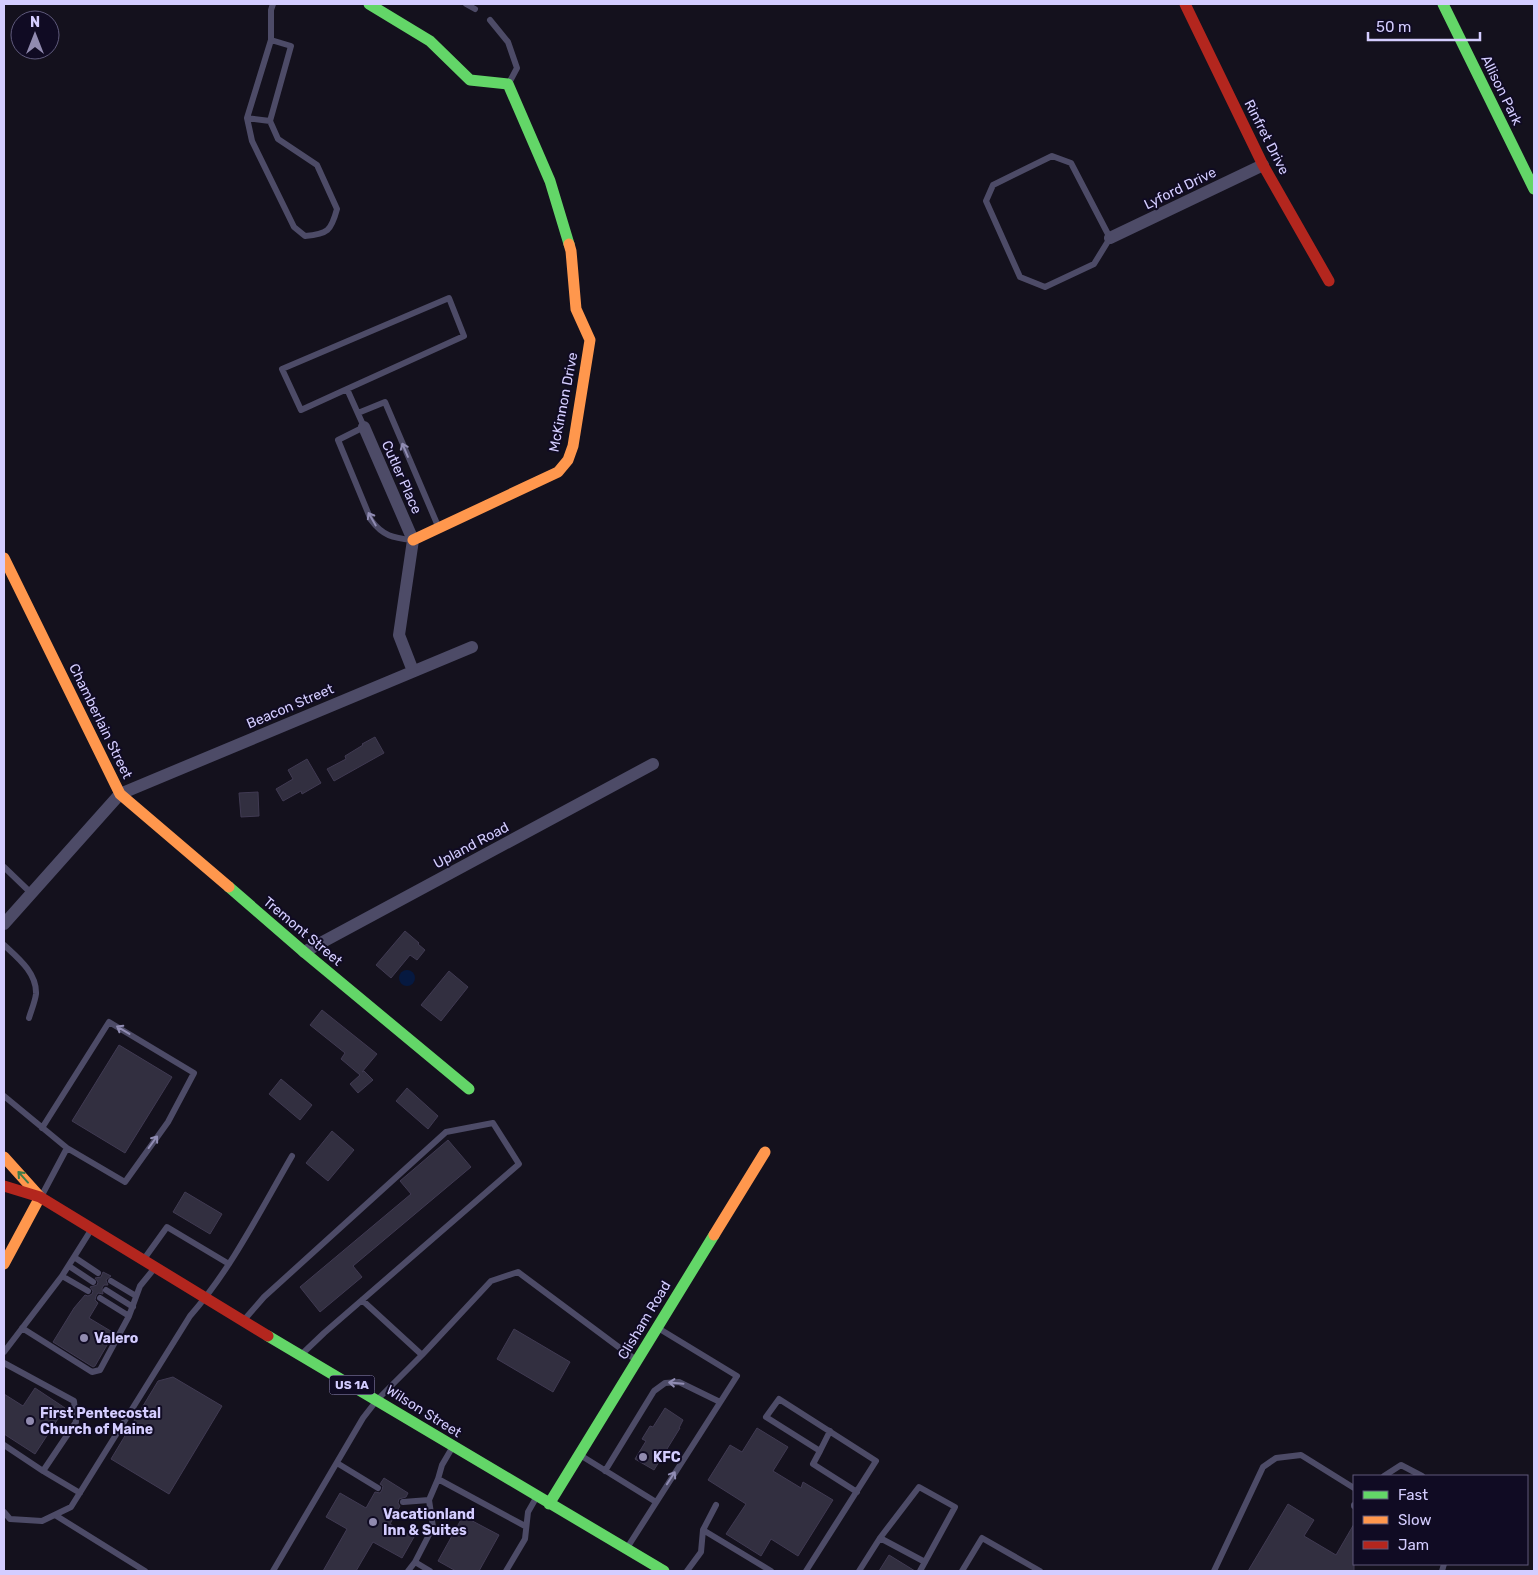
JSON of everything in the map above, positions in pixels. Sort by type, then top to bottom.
[{"type":"street","points":[[369,4],[383,7],[430,40],[470,80],[508,84]]},
{"type":"street","name":"Rinfret Drive","points":[[1185,4],[1263,165],[1329,281]]},
{"type":"street","name":"Allison Park","points":[[1443,4],[1534,189]]},
{"type":"street","name":"McKinnon Drive","points":[[413,540],[558,472],[568,460],[573,446],[590,340],[576,309],[571,251],[550,181],[508,84]]},
{"type":"street","name":"Lyford Drive","points":[[1110,238],[1263,165]]},
{"type":"street","name":"Cutler Place","points":[[364,427],[413,540]]},
{"type":"street","points":[[413,540],[399,635],[413,671]]},
{"type":"street","name":"Chamberlain Street","points":[[4,558],[120,794],[4,924]]},
{"type":"street","name":"Beacon Street","points":[[120,794],[472,647]]},
{"type":"street","name":"Upland Road","points":[[304,952],[653,764]]},
{"type":"street","name":"Tremont Street","points":[[120,794],[304,952],[468,1089]]},
{"type":"street","name":"Clisham Road","points":[[549,1504],[765,1152]]},
{"type":"street","name":"Wilson Street","points":[[4,1157],[40,1197]]},
{"type":"street","name":"Wilson Street","points":[[4,1186],[40,1197],[205,1299],[377,1400],[536,1497],[664,1571]]},
{"type":"street","points":[[4,1264],[40,1197]]},
{"type":"lane","points":[[271,40],[291,46],[270,121],[278,139],[316,165],[337,208],[333,224],[322,235],[305,236],[294,227],[252,141],[247,118],[271,40],[271,10],[273,4]]},
{"type":"lane","points":[[466,4],[475,9]]},
{"type":"lane","points":[[490,20],[508,42],[516,68],[508,84]]},
{"type":"lane","points":[[247,118],[270,121]]},
{"type":"lane","points":[[1052,156],[1071,163],[1110,238],[1094,264],[1045,287],[1020,277],[986,201],[993,185],[1052,156]]},
{"type":"lane","points":[[449,298],[464,336],[347,388],[301,410],[282,369],[449,298]]},
{"type":"lane","points":[[347,388],[364,427],[338,440],[371,520],[379,530],[396,538],[413,540]]},
{"type":"lane","points":[[358,414],[385,402],[438,527]]},
{"type":"lane","points":[[4,867],[31,893]]},
{"type":"lane","points":[[4,945],[31,974],[36,995],[29,1018]]},
{"type":"lane","points":[[4,1096],[42,1128],[68,1148],[126,1182],[168,1122],[194,1073],[109,1022],[42,1128]]},
{"type":"lane","points":[[243,1321],[264,1297],[446,1132],[493,1123],[519,1164],[300,1355]]},
{"type":"lane","points":[[40,1197],[68,1148]]},
{"type":"lane","points":[[4,1512],[10,1519],[42,1521],[71,1507],[190,1316],[205,1299],[229,1264],[292,1156]]},
{"type":"lane","points":[[4,1352],[62,1276],[92,1228]]},
{"type":"lane","points":[[144,1260],[167,1228],[229,1264]]},
{"type":"lane","points":[[74,1257],[98,1273]]},
{"type":"lane","points":[[68,1266],[93,1282]]},
{"type":"lane","points":[[22,1328],[92,1372],[100,1370],[129,1316],[140,1286],[156,1267]]},
{"type":"lane","points":[[273,1571],[363,1418],[377,1400],[491,1281],[518,1272],[637,1360]]},
{"type":"lane","points":[[62,1276],[88,1291]]},
{"type":"lane","points":[[111,1281],[136,1296]]},
{"type":"lane","points":[[106,1290],[133,1307]]},
{"type":"lane","points":[[100,1298],[129,1316]]},
{"type":"lane","points":[[362,1300],[422,1354]]},
{"type":"lane","points":[[627,1550],[737,1376],[657,1327]]},
{"type":"lane","points":[[4,1363],[74,1402],[76,1422],[43,1471]]},
{"type":"lane","points":[[605,1471],[654,1391],[665,1382],[679,1382],[720,1402]]},
{"type":"lane","points":[[806,1571],[876,1461],[779,1399],[766,1417],[820,1451]]},
{"type":"lane","points":[[830,1432],[813,1464],[857,1492]]},
{"type":"lane","points":[[4,1445],[80,1493]]},
{"type":"lane","points":[[408,1571],[415,1562],[433,1526],[429,1500],[442,1465],[453,1447]]},
{"type":"lane","points":[[579,1455],[656,1502]]},
{"type":"lane","points":[[1214,1571],[1263,1467],[1276,1458],[1300,1455],[1353,1487]]},
{"type":"lane","points":[[337,1463],[378,1488]]},
{"type":"lane","points":[[1386,1475],[1401,1465],[1420,1475]]},
{"type":"lane","points":[[438,1479],[525,1526]]},
{"type":"lane","points":[[859,1571],[880,1538],[919,1487],[955,1507],[920,1571]]},
{"type":"lane","points":[[506,1571],[525,1539],[528,1512],[536,1497]]},
{"type":"lane","points":[[403,1502],[429,1500]]},
{"type":"lane","points":[[687,1571],[700,1552],[703,1530],[716,1505]]},
{"type":"lane","points":[[55,1515],[145,1571]]},
{"type":"lane","points":[[703,1530],[771,1571]]},
{"type":"lane","points":[[880,1538],[925,1562]]},
{"type":"lane","points":[[962,1571],[982,1538],[1040,1571]]},
{"type":"lane","points":[[415,1562],[430,1571]]},
{"type":"water","points":[[407,970],[413,972],[415,978],[413,984],[407,986],[401,984],[399,978],[401,972]]},
{"type":"building","points":[[375,737],[384,753],[334,781],[327,769],[346,759],[345,756]]},
{"type":"building","points":[[307,759],[321,783],[302,794],[301,791],[283,801],[276,789],[293,779],[288,770]]},
{"type":"building","points":[[258,792],[259,816],[241,817],[239,793]]},
{"type":"building","points":[[405,931],[425,950],[417,960],[410,955],[391,978],[376,965]]},
{"type":"building","points":[[449,971],[468,987],[441,1021],[421,1005]]},
{"type":"building","points":[[322,1010],[377,1054],[362,1072],[364,1071],[373,1080],[358,1093],[350,1084],[360,1075],[341,1059],[345,1053],[310,1025]]},
{"type":"building","points":[[119,1045],[172,1077],[125,1153],[72,1121]]},
{"type":"building","points":[[281,1079],[312,1105],[300,1120],[269,1094]]},
{"type":"building","points":[[407,1088],[438,1116],[428,1129],[396,1101]]},
{"type":"building","points":[[332,1131],[354,1150],[328,1181],[306,1163]]},
{"type":"building","points":[[448,1140],[471,1167],[353,1266],[362,1277],[320,1312],[300,1287],[411,1194],[400,1181]]},
{"type":"building","points":[[185,1192],[222,1214],[210,1234],[173,1212]]},
{"type":"building","name":"Valero","points":[[103,1272],[111,1276],[106,1280],[108,1285],[104,1285],[102,1288],[103,1294],[98,1293],[96,1296],[95,1300],[98,1303],[89,1318],[114,1333],[93,1367],[53,1342],[74,1308],[85,1295],[92,1294],[93,1291],[90,1287],[97,1285],[98,1282],[95,1278],[101,1277]]},
{"type":"building","points":[[514,1329],[570,1362],[553,1392],[497,1359]]},
{"type":"building","points":[[173,1377],[222,1406],[169,1494],[111,1459],[158,1381]]},
{"type":"building","name":"First Pentecostal Church of Maine","points":[[35,1388],[65,1408],[35,1454],[4,1434],[4,1394],[23,1406]]},
{"type":"building","points":[[665,1408],[683,1420],[654,1470],[635,1459],[646,1441],[642,1439],[650,1426],[653,1427]]},
{"type":"building","points":[[757,1428],[788,1447],[773,1471],[801,1488],[803,1482],[833,1500],[798,1556],[771,1539],[761,1556],[726,1534],[746,1504],[708,1480],[730,1445],[742,1452]]},
{"type":"building","points":[[384,1478],[408,1493],[406,1497],[399,1499],[398,1503],[400,1506],[390,1524],[414,1537],[402,1558],[373,1542],[356,1571],[323,1571],[347,1529],[326,1517],[340,1493],[366,1508],[375,1492],[380,1493],[382,1490],[383,1486],[380,1484]]},
{"type":"building","points":[[1288,1504],[1314,1520],[1304,1536],[1336,1555],[1353,1526],[1354,1571],[1248,1571]]},
{"type":"building","points":[[463,1516],[499,1535],[479,1571],[456,1571],[438,1561]]},
{"type":"building","points":[[889,1555],[915,1571],[879,1571]]},
{"type":"traffic: fast","points":[[369,4],[430,41],[470,80],[508,84],[550,181],[569,244]]},
{"type":"traffic: fast","points":[[1443,4],[1534,189]]},
{"type":"traffic: fast","points":[[229,887],[469,1089]]},
{"type":"traffic: fast","points":[[549,1504],[714,1235]]},
{"type":"traffic: fast","points":[[268,1336],[664,1571]]},
{"type":"traffic: slow","points":[[413,540],[558,472],[568,460],[573,446],[590,340],[576,309],[569,244]]},
{"type":"traffic: slow","points":[[4,558],[120,794],[229,887]]},
{"type":"traffic: slow","points":[[714,1235],[765,1152]]},
{"type":"traffic: slow","points":[[4,1157],[40,1197]]},
{"type":"traffic: slow","points":[[4,1264],[40,1197]]},
{"type":"traffic: jam","points":[[1185,4],[1263,165],[1329,281]]},
{"type":"traffic: jam","points":[[4,1186],[40,1197],[268,1336]]},
{"type":"place","name":"Valero","points":[[84,1338]]},
{"type":"place","name":"First Pentecostal Church of Maine","points":[[30,1421]]},
{"type":"place","name":"KFC","points":[[643,1457]]},
{"type":"place","name":"Vacationland Inn & Suites","points":[[373,1522]]}]
